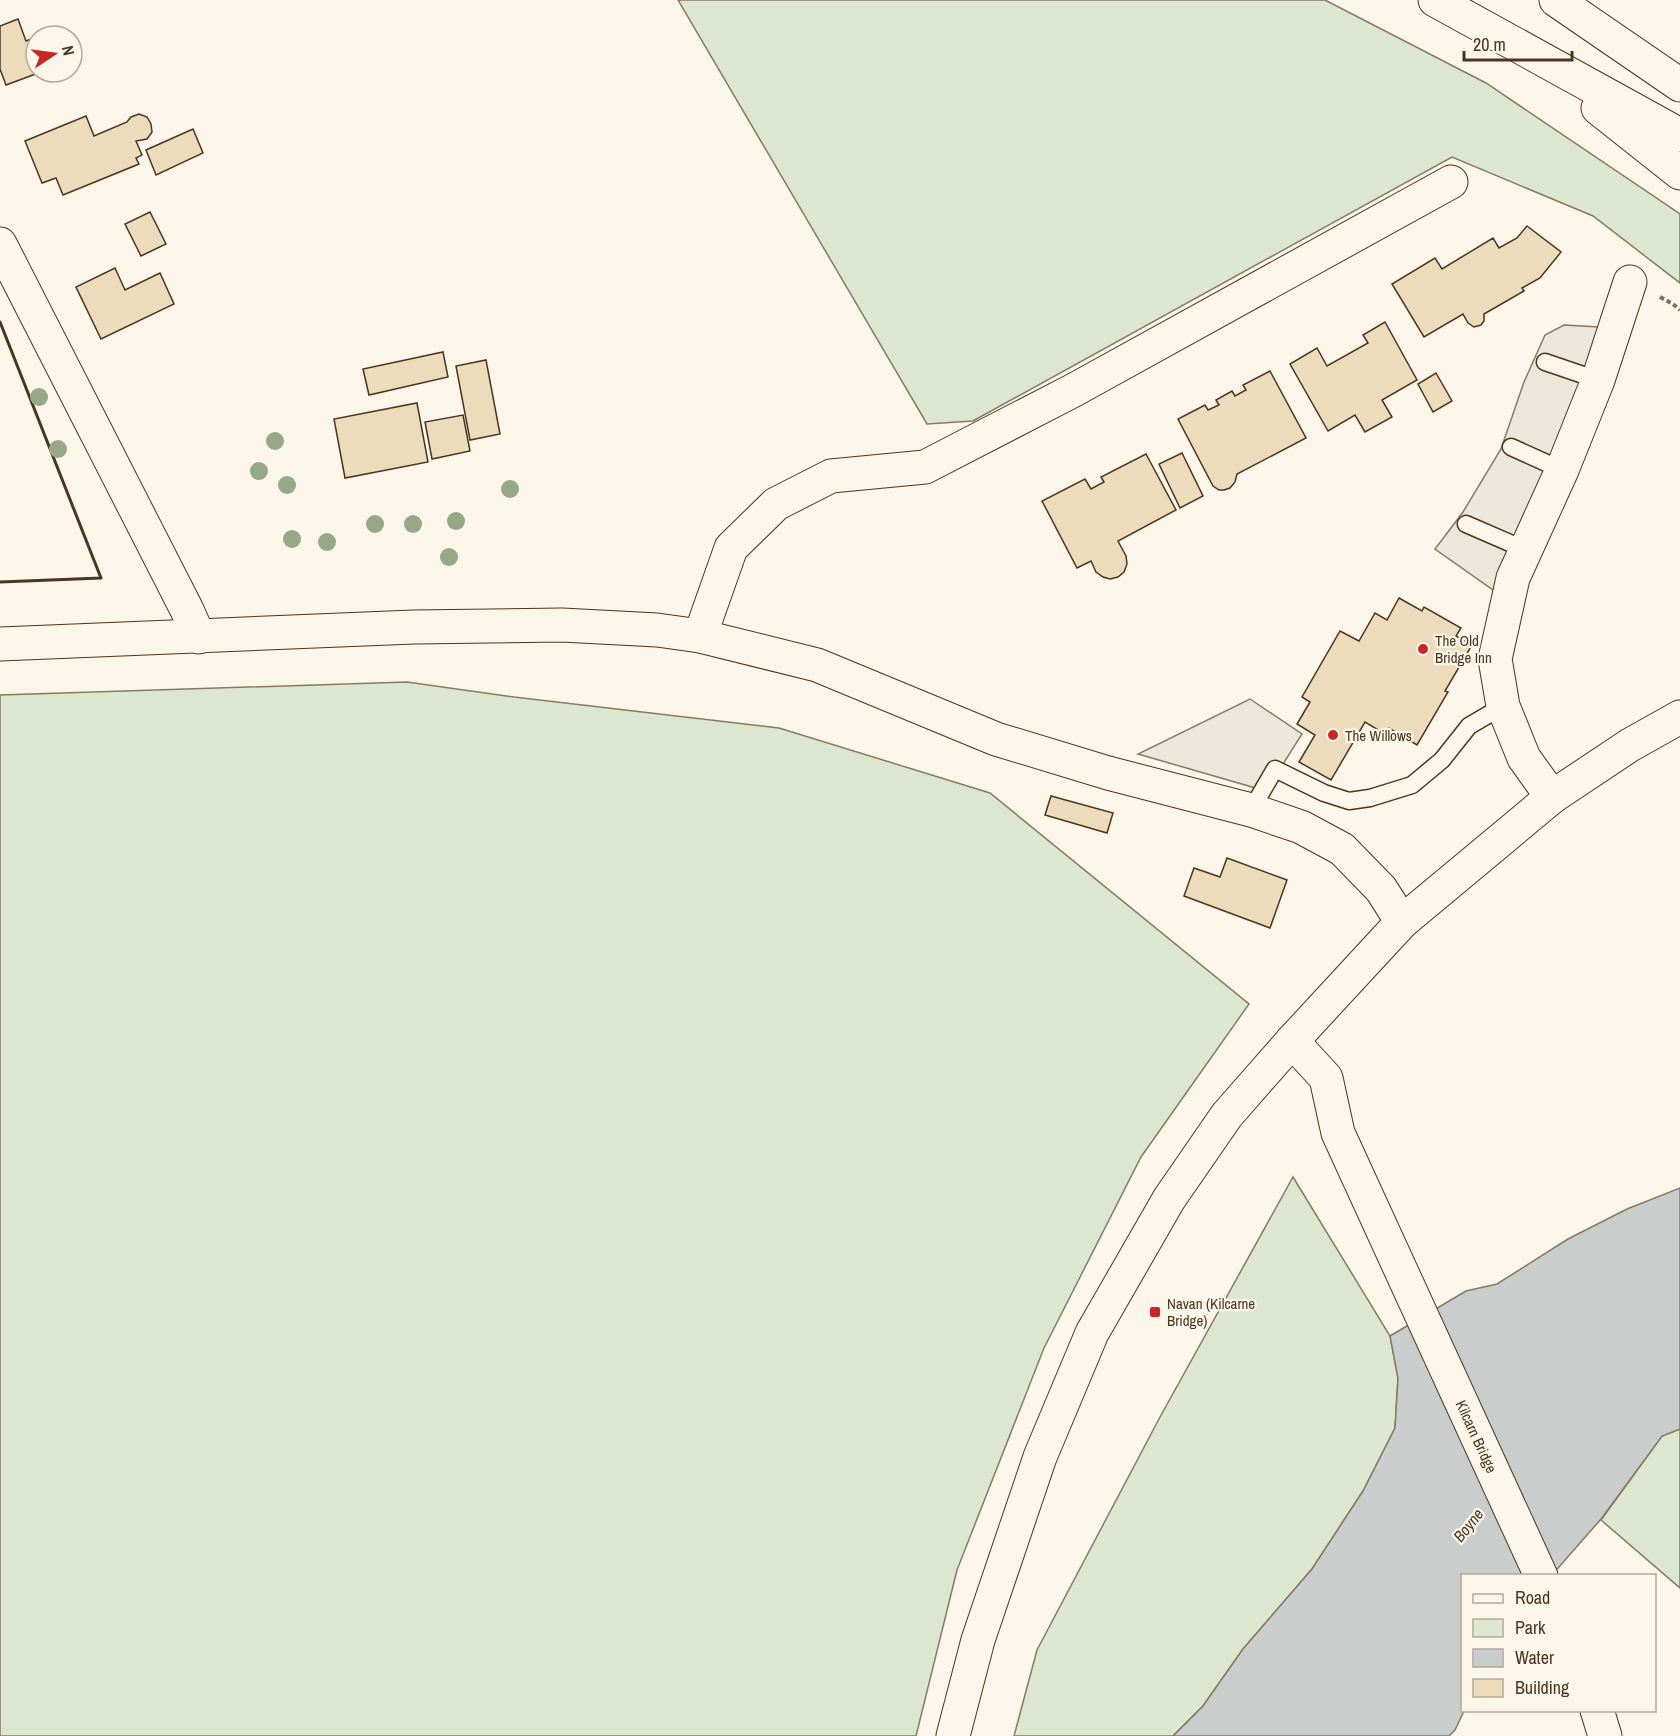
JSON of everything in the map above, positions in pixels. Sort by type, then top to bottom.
[{"type":"main road","points":[[1435,0],[1680,135]]},
{"type":"main road","points":[[1556,0],[1680,85]]},
{"type":"main road","points":[[1523,49],[1680,173]]},
{"type":"main road","points":[[700,636],[731,548],[776,504],[831,476],[925,467],[1074,390],[1451,182]]},
{"type":"main road","points":[[0,244],[188,610],[199,637]]},
{"type":"main road","points":[[1552,797],[1524,758],[1503,706],[1495,659],[1513,578],[1562,470],[1598,380],[1630,282]]},
{"type":"main road","points":[[0,644],[414,627],[562,625],[657,630],[700,636],[817,665],[996,739],[1108,773],[1251,810],[1301,827],[1342,849],[1381,889],[1402,922]]},
{"type":"main road","points":[[953,1736],[978,1640],[1040,1457],[1092,1333],[1175,1190],[1227,1115],[1402,922],[1552,797],[1630,745],[1680,717]]},
{"type":"main road","name":"Kilcarn Bridge","points":[[1292,1041],[1326,1078],[1338,1133],[1541,1574]]},
{"type":"main road","points":[[1598,1712],[1605,1736]]},
{"type":"lane","points":[[1545,362],[1598,380]]},
{"type":"lane","points":[[1511,447],[1562,470]]},
{"type":"lane","points":[[1466,524],[1526,550]]},
{"type":"lane","points":[[1251,810],[1275,769],[1324,793],[1349,801],[1370,798],[1412,785],[1442,760],[1469,726],[1503,706]]},
{"type":"green space","points":[[678,0],[1325,0],[1486,83],[1680,214],[1680,283],[1593,216],[1452,157],[973,421],[927,424]]},
{"type":"green space","points":[[407,682],[779,728],[990,793],[1249,1004],[1141,1157],[1044,1348],[957,1570],[916,1736],[0,1736],[0,695]]},
{"type":"green space","points":[[1293,1177],[1390,1336],[1398,1378],[1395,1428],[1363,1491],[1312,1569],[1243,1649],[1203,1706],[1173,1736],[1014,1736],[1037,1650],[1160,1417]]},
{"type":"green space","points":[[1680,1429],[1680,1588],[1601,1520],[1662,1436]]},
{"type":"shaded area","points":[[1564,325],[1599,327],[1568,422],[1496,592],[1435,549],[1463,512],[1501,449],[1524,382],[1545,335]]},
{"type":"shaded area","points":[[1250,699],[1302,734],[1266,791],[1138,754]]},
{"type":"water","name":"Boyne","points":[[1680,1188],[1680,1429],[1662,1436],[1601,1519],[1553,1574],[1461,1574],[1461,1712],[1464,1712],[1455,1730],[1449,1736],[1173,1736],[1203,1706],[1243,1649],[1312,1569],[1363,1491],[1395,1428],[1398,1378],[1390,1336],[1466,1291],[1497,1284],[1568,1239],[1627,1209]]},
{"type":"building","points":[[18,19],[24,36],[24,78],[6,85],[0,69],[0,26]]},
{"type":"building","points":[[139,114],[147,117],[152,132],[147,139],[136,141],[142,155],[136,158],[139,164],[63,195],[56,178],[42,183],[25,141],[86,116],[94,136],[127,122],[131,117]]},
{"type":"building","points":[[193,129],[203,153],[156,175],[146,150]]},
{"type":"building","points":[[150,212],[166,244],[141,256],[125,224]]},
{"type":"building","points":[[1527,226],[1561,252],[1540,278],[1522,288],[1524,291],[1484,314],[1484,321],[1481,325],[1474,327],[1468,323],[1463,314],[1424,337],[1392,284],[1435,258],[1442,269],[1493,238],[1499,248],[1517,238]]},
{"type":"building","points":[[115,268],[125,290],[160,273],[174,304],[101,339],[76,287]]},
{"type":"building","points":[[1385,322],[1417,380],[1382,400],[1392,417],[1365,432],[1355,415],[1328,431],[1290,364],[1317,348],[1327,366],[1368,343],[1363,335]]},
{"type":"building","points":[[443,352],[448,377],[369,395],[363,369]]},
{"type":"building","points":[[486,360],[500,434],[470,440],[456,366]]},
{"type":"building","points":[[1270,371],[1306,438],[1237,474],[1230,488],[1219,490],[1213,486],[1178,419],[1205,405],[1208,410],[1219,405],[1216,400],[1232,391],[1235,396],[1246,390],[1243,385]]},
{"type":"building","points":[[1436,373],[1452,401],[1433,412],[1418,384]]},
{"type":"building","points":[[417,403],[428,462],[345,478],[334,419]]},
{"type":"building","points":[[463,415],[470,451],[432,459],[425,422]]},
{"type":"building","points":[[1182,453],[1203,496],[1180,508],[1159,464]]},
{"type":"building","points":[[1146,454],[1176,510],[1118,541],[1126,556],[1127,564],[1124,572],[1118,577],[1110,579],[1103,577],[1096,572],[1091,561],[1077,568],[1042,501],[1085,479],[1091,489],[1104,482],[1101,477]]},
{"type":"building","points":[[1399,598],[1422,611],[1424,607],[1461,628],[1456,636],[1472,645],[1417,745],[1389,728],[1385,734],[1365,722],[1331,780],[1299,762],[1315,735],[1297,724],[1310,702],[1302,697],[1340,631],[1359,641],[1375,613],[1387,620]]},
{"type":"building","points":[[1051,796],[1113,813],[1107,833],[1045,815]]},
{"type":"building","points":[[1227,858],[1287,880],[1270,928],[1184,896],[1194,868],[1220,877]]},
{"type":"wall","points":[[0,322],[101,578],[0,582]]},
{"type":"place","name":"The Old Bridge Inn","points":[[1423,649]]},
{"type":"place","name":"The Willows","points":[[1333,735]]},
{"type":"place","name":"Navan (Kilcarne Bridge)","points":[[1155,1312]]}]
